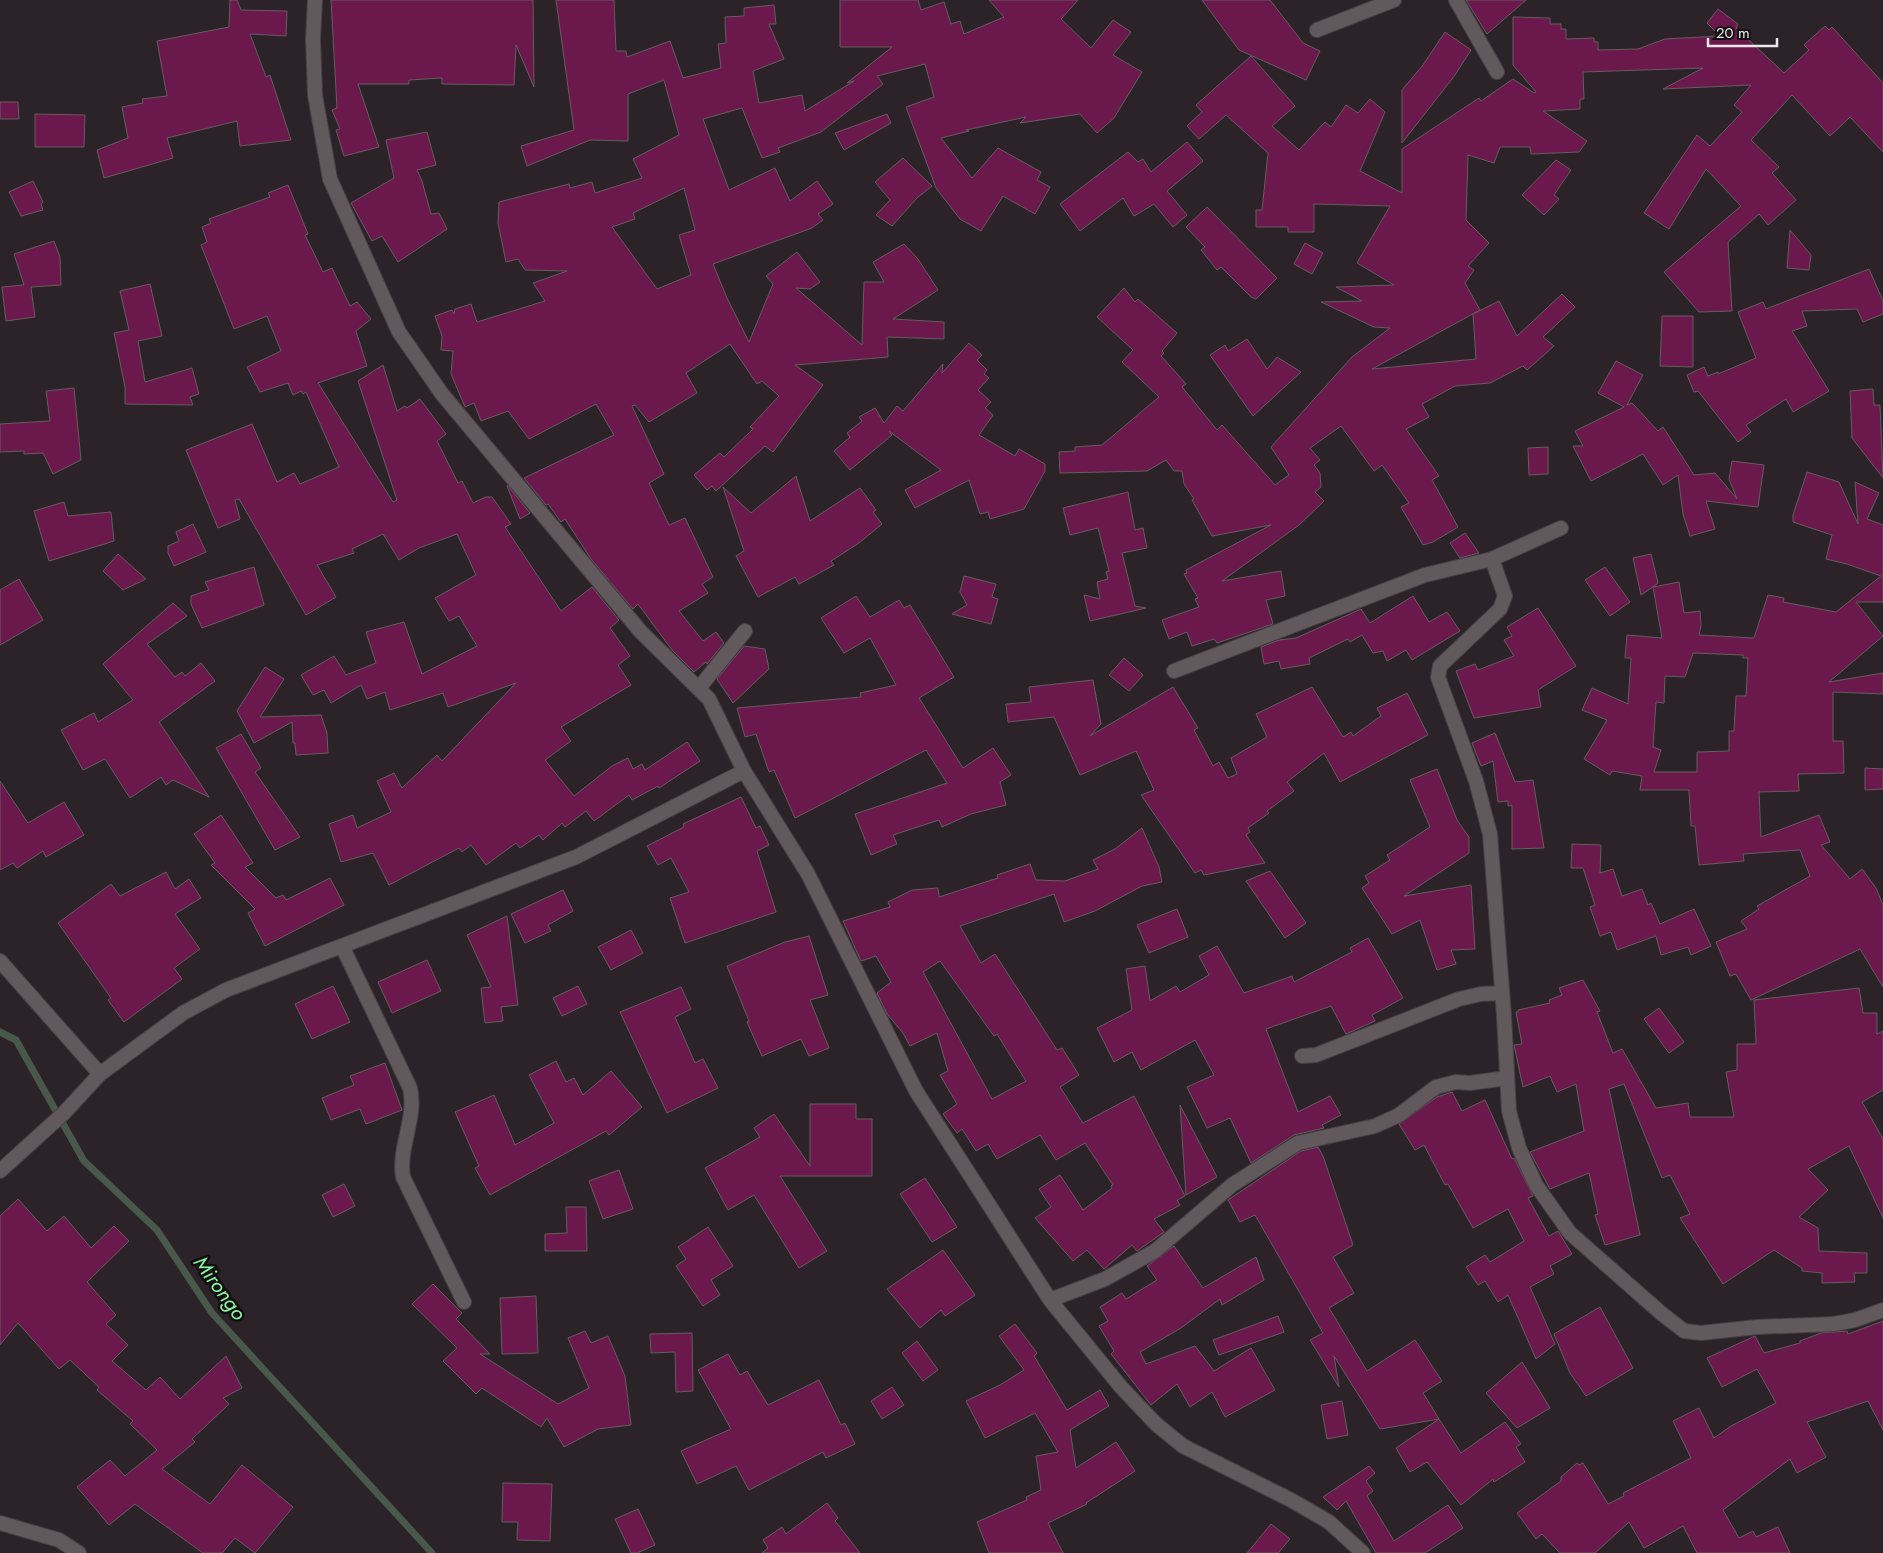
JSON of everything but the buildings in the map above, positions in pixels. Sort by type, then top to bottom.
[{"type":"street","points":[[315,0],[313,39],[315,94],[330,179],[399,332],[442,394],[628,616],[699,688],[718,714],[744,771],[808,874],[916,1091],[1050,1300],[1120,1387],[1172,1438],[1183,1446],[1290,1500],[1329,1522],[1363,1553]]},
{"type":"street","points":[[1317,30],[1394,0]]},
{"type":"street","points":[[1456,0],[1497,72]]},
{"type":"street","points":[[1174,671],[1425,575],[1492,559],[1561,528]]},
{"type":"street","points":[[1492,559],[1505,596],[1504,602],[1500,609],[1440,666],[1437,672],[1476,781],[1490,834],[1509,1111],[1519,1148],[1536,1185],[1579,1242],[1684,1331],[1701,1333],[1757,1327],[1834,1324],[1854,1320],[1883,1310]]},
{"type":"street","points":[[699,688],[745,631]]},
{"type":"street","points":[[0,1171],[36,1141],[100,1074],[183,1013],[226,990],[576,857],[744,771]]},
{"type":"street","points":[[342,946],[410,1088],[412,1106],[402,1156],[403,1177],[464,1302]]},
{"type":"street","points":[[0,961],[100,1074]]},
{"type":"street","points":[[1302,1056],[1322,1052],[1460,999],[1482,994],[1502,993]]},
{"type":"street","points":[[1050,1300],[1105,1279],[1155,1251],[1232,1186],[1298,1143],[1375,1126],[1399,1115],[1436,1087],[1456,1082],[1470,1083],[1506,1078]]},
{"type":"street","points":[[0,1524],[59,1540],[79,1553]]},
{"type":"waterway","name":"Mirongo","points":[[0,1032],[16,1040],[84,1161],[157,1230],[212,1313],[432,1553]]}]
